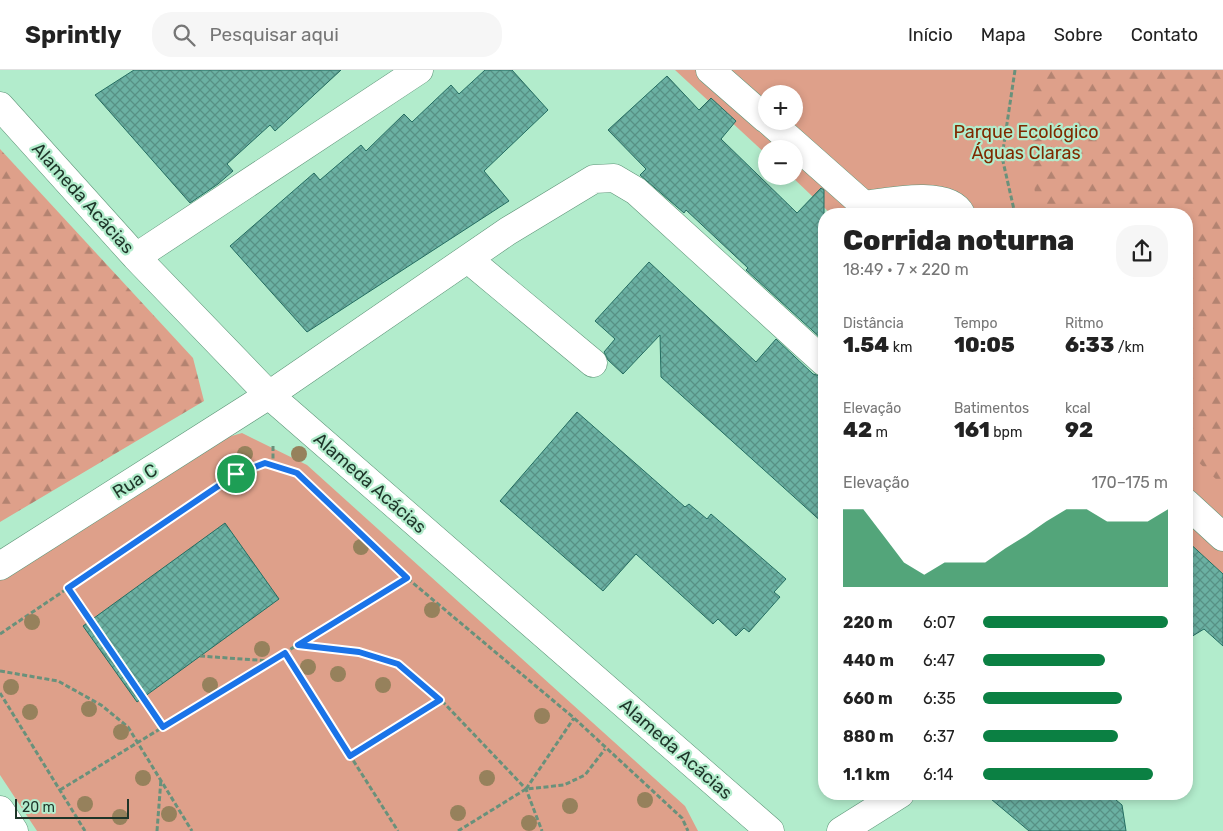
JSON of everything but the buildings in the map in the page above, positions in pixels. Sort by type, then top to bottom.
[{"type":"street","points":[[136,257],[419,70]]},
{"type":"street","points":[[710,70],[758,112]]},
{"type":"street","name":"Alameda Acácias","points":[[0,106],[136,257],[269,396],[770,831]]},
{"type":"street","points":[[778,130],[868,208]]},
{"type":"street","name":"Rua C","points":[[0,566],[269,396],[508,231],[594,180],[614,178],[636,191],[818,357]]},
{"type":"street","points":[[878,208],[913,199],[941,201],[955,208]]},
{"type":"street","points":[[468,259],[593,363]]},
{"type":"street","points":[[1193,509],[1223,537]]},
{"type":"street","points":[[841,831],[890,800]]},
{"type":"street","points":[[0,810],[14,831]]},
{"type":"path","points":[[1014,208],[1002,157],[1015,70]]},
{"type":"path","points":[[274,439],[274,466]]},
{"type":"path","points":[[0,634],[236,474],[265,463],[297,473],[407,578],[574,718],[682,818],[688,831]]},
{"type":"path","points":[[60,790],[407,578]]},
{"type":"path","points":[[68,588],[163,727]]},
{"type":"path","points":[[298,645],[359,652],[398,664],[440,700],[526,789],[542,831]]},
{"type":"path","points":[[285,653],[398,831]]},
{"type":"path","points":[[200,656],[271,661]]},
{"type":"path","points":[[0,671],[58,681],[101,705],[128,727],[139,742],[192,831]]},
{"type":"path","points":[[0,693],[85,831]]},
{"type":"path","points":[[350,756],[440,700]]},
{"type":"path","points":[[458,831],[526,789],[574,718]]},
{"type":"path","points":[[526,789],[564,785],[585,775],[605,748]]},
{"type":"path","points":[[157,831],[161,779]]},
{"type":"green space","name":"Parque Ecológico Águas Claras","points":[[675,70],[1223,70],[1223,574],[1193,546],[1193,208],[825,208],[800,185],[803,185],[803,140],[758,140],[758,147]]},
{"type":"green space","points":[[1035,70],[1223,70],[1223,486],[1193,457],[1193,208],[1037,208],[1027,137]]},
{"type":"green space","points":[[0,149],[193,358],[204,401],[0,522]]},
{"type":"green space","points":[[242,433],[307,465],[685,806],[698,831],[37,831],[0,775],[0,579],[211,442]]},
{"type":"route","points":[[265,463],[297,473],[407,578],[298,645],[325,646],[359,652],[398,664],[440,700],[350,756],[285,653],[163,727],[68,588],[236,474],[265,463]]}]
